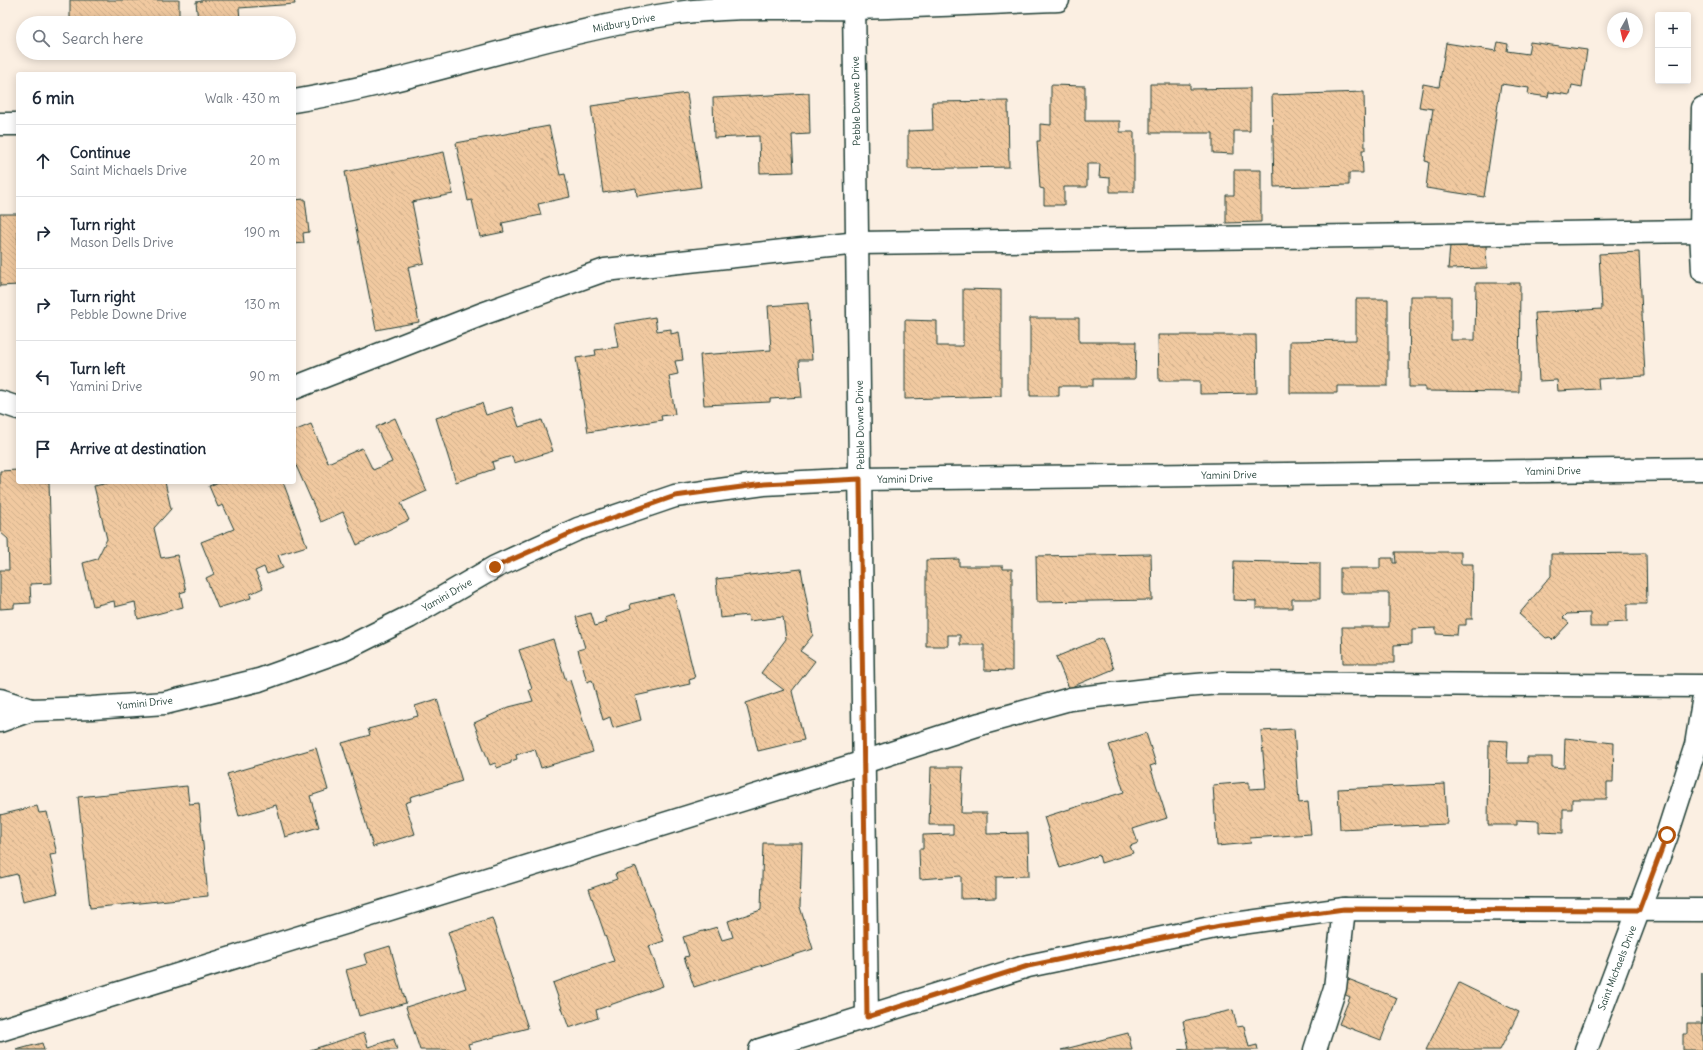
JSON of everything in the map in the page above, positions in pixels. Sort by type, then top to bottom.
[{"type":"street","name":"Midbury Drive","points":[[296,101],[340,93],[594,28],[678,13],[744,7],[1058,0]]},
{"type":"street","name":"Pebble Downe Drive","points":[[854,4],[867,1017]]},
{"type":"street","points":[[1703,108],[1701,231],[1703,262]]},
{"type":"street","points":[[0,124],[16,124]]},
{"type":"street","points":[[296,387],[485,313],[605,270],[858,243],[1701,231]]},
{"type":"street","points":[[0,402],[16,407]]},
{"type":"street","name":"Yamini Drive","points":[[0,721],[31,710],[165,703],[259,680],[343,650],[409,618],[495,567],[578,530],[675,496],[764,484],[860,479],[1703,469]]},
{"type":"street","points":[[0,1030],[864,762],[980,724],[1070,700],[1173,687],[1220,683],[1703,686]]},
{"type":"street","name":"Yamini Drive","points":[[0,700],[31,710]]},
{"type":"street","name":"Saint Michaels Drive","points":[[1586,1050],[1667,835],[1696,745],[1703,702]]},
{"type":"street","points":[[1315,1050],[1335,988],[1344,909]]},
{"type":"street","points":[[760,1050],[1028,966],[1220,926],[1344,909],[1703,910]]},
{"type":"building","points":[[70,0],[179,0],[179,16],[70,16]]},
{"type":"building","points":[[294,0],[295,4],[239,8],[240,16],[197,16],[196,2]]},
{"type":"building","points":[[1498,42],[1508,44],[1507,51],[1528,54],[1530,42],[1587,50],[1582,87],[1572,85],[1570,95],[1549,92],[1548,97],[1528,94],[1529,88],[1501,84],[1484,197],[1426,188],[1429,162],[1425,161],[1433,109],[1419,107],[1423,84],[1439,87],[1446,43],[1496,51]]},
{"type":"building","points":[[1150,84],[1190,84],[1190,89],[1250,88],[1250,131],[1234,131],[1234,154],[1213,153],[1213,133],[1150,133]]},
{"type":"building","points":[[1051,85],[1085,86],[1085,121],[1120,121],[1120,132],[1134,132],[1134,192],[1110,192],[1110,178],[1099,177],[1100,164],[1087,164],[1087,187],[1064,187],[1064,205],[1044,205],[1044,189],[1040,188],[1037,141],[1040,141],[1040,124],[1051,125]]},
{"type":"building","points":[[1364,92],[1365,150],[1362,150],[1363,173],[1349,173],[1349,185],[1274,187],[1272,95]]},
{"type":"building","points":[[687,93],[701,187],[637,196],[636,188],[603,193],[591,106]]},
{"type":"building","points":[[809,93],[810,134],[792,135],[794,172],[760,173],[759,136],[714,138],[713,98]]},
{"type":"building","points":[[1008,101],[1009,167],[908,169],[908,131],[933,130],[932,102]]},
{"type":"building","points":[[549,126],[560,175],[565,174],[570,197],[538,204],[541,215],[502,223],[504,232],[480,237],[472,200],[468,201],[456,143]]},
{"type":"building","points":[[444,152],[453,194],[412,202],[424,263],[408,267],[419,322],[376,330],[345,172]]},
{"type":"building","points":[[1234,170],[1261,170],[1261,222],[1226,223],[1226,195],[1234,195]]},
{"type":"building","points":[[305,199],[309,232],[303,233],[304,243],[296,244],[296,200]]},
{"type":"building","points":[[0,214],[16,214],[16,285],[0,286]]},
{"type":"building","points":[[1486,245],[1487,268],[1448,269],[1450,246]]},
{"type":"building","points":[[1639,252],[1645,376],[1598,379],[1599,389],[1558,391],[1557,380],[1539,381],[1535,313],[1602,309],[1599,254]]},
{"type":"building","points":[[1476,283],[1520,283],[1519,392],[1425,391],[1425,387],[1409,387],[1410,296],[1451,296],[1451,340],[1475,340]]},
{"type":"building","points":[[963,289],[1001,290],[1001,396],[905,399],[905,320],[937,321],[937,346],[963,346]]},
{"type":"building","points":[[1356,299],[1388,299],[1388,386],[1337,386],[1337,393],[1290,393],[1290,341],[1356,340]]},
{"type":"building","points":[[808,303],[812,360],[799,360],[802,397],[770,399],[770,402],[704,405],[700,355],[771,350],[768,306]]},
{"type":"building","points":[[655,317],[657,331],[671,329],[671,334],[679,332],[683,360],[675,361],[678,374],[669,376],[675,414],[661,416],[662,420],[588,432],[576,358],[596,355],[595,350],[618,347],[614,324]]},
{"type":"building","points":[[1030,318],[1079,318],[1079,342],[1136,342],[1135,379],[1093,379],[1093,386],[1059,386],[1059,396],[1030,396]]},
{"type":"building","points":[[1158,335],[1256,335],[1257,393],[1200,394],[1200,381],[1159,381]]},
{"type":"building","points":[[482,403],[486,415],[512,407],[519,427],[542,420],[553,451],[514,463],[512,456],[492,462],[494,469],[456,482],[436,418]]},
{"type":"building","points":[[395,418],[427,491],[401,503],[409,520],[357,545],[343,512],[321,522],[296,466],[296,430],[311,424],[328,463],[362,448],[373,470],[392,462],[376,427]]},
{"type":"building","points":[[16,470],[16,484],[49,484],[52,583],[30,584],[31,603],[14,604],[14,608],[0,609],[0,570],[9,570],[8,539],[0,532],[0,471]]},
{"type":"building","points":[[104,484],[165,484],[171,509],[154,528],[161,558],[177,555],[186,591],[180,593],[183,607],[138,619],[135,602],[115,607],[114,601],[93,606],[83,563],[97,559],[107,539],[94,486]]},
{"type":"building","points":[[214,484],[284,484],[307,546],[278,555],[283,568],[267,574],[264,567],[255,571],[263,588],[250,594],[251,598],[218,608],[206,578],[214,574],[201,542],[234,529],[223,505],[218,507],[209,486]]},
{"type":"building","points":[[1395,552],[1461,552],[1461,564],[1473,564],[1472,619],[1466,619],[1466,625],[1458,625],[1457,635],[1436,634],[1436,628],[1412,629],[1412,644],[1394,645],[1394,663],[1343,663],[1342,627],[1389,627],[1389,593],[1340,593],[1340,568],[1380,568],[1380,558],[1393,558],[1393,563],[1396,563]]},
{"type":"building","points":[[1646,553],[1647,604],[1627,604],[1627,622],[1607,623],[1607,627],[1590,627],[1590,613],[1567,614],[1563,618],[1569,623],[1553,640],[1550,637],[1546,638],[1519,614],[1551,576],[1551,554]]},
{"type":"building","points":[[1151,554],[1152,600],[1037,602],[1036,556]]},
{"type":"building","points":[[959,559],[959,566],[1003,566],[1003,569],[1012,569],[1012,671],[984,670],[984,645],[960,645],[960,635],[948,635],[948,646],[926,646],[926,560]]},
{"type":"building","points":[[1234,561],[1320,563],[1320,599],[1292,599],[1292,608],[1256,608],[1256,601],[1233,600]]},
{"type":"building","points":[[801,569],[813,635],[800,651],[815,661],[792,691],[804,740],[758,751],[746,703],[784,690],[761,673],[786,639],[783,617],[749,621],[748,615],[720,618],[716,579]]},
{"type":"building","points":[[674,594],[695,678],[689,680],[690,684],[635,696],[641,720],[613,728],[610,717],[603,720],[592,680],[587,682],[578,650],[585,648],[576,617],[591,613],[595,626],[607,622],[605,618],[631,609],[630,604]]},
{"type":"building","points":[[1102,638],[1114,669],[1069,688],[1056,657]]},
{"type":"building","points":[[553,639],[566,681],[570,680],[593,752],[541,768],[535,749],[516,755],[517,759],[497,768],[495,763],[490,765],[474,723],[509,707],[533,701],[529,690],[532,689],[519,650]]},
{"type":"building","points":[[437,699],[462,781],[410,797],[411,801],[405,803],[415,834],[373,847],[342,743],[370,735],[368,729],[418,716],[415,706]]},
{"type":"building","points":[[1294,729],[1299,803],[1308,802],[1311,834],[1250,838],[1251,843],[1217,846],[1213,785],[1249,782],[1249,789],[1266,788],[1261,731]]},
{"type":"building","points":[[1146,733],[1156,764],[1150,766],[1167,818],[1133,829],[1138,843],[1130,846],[1133,853],[1101,863],[1099,855],[1060,868],[1044,817],[1124,792],[1109,745]]},
{"type":"building","points":[[1565,738],[1614,743],[1613,782],[1607,782],[1607,799],[1572,799],[1572,809],[1563,809],[1563,833],[1539,832],[1539,821],[1517,820],[1517,825],[1488,825],[1489,740],[1508,741],[1507,763],[1527,763],[1527,757],[1552,757],[1552,767],[1564,768]]},
{"type":"building","points":[[316,748],[328,790],[310,796],[319,827],[285,837],[276,805],[239,816],[227,774]]},
{"type":"building","points":[[931,767],[963,767],[961,813],[987,813],[987,834],[1028,833],[1029,876],[996,877],[996,898],[961,899],[961,876],[920,879],[919,849],[923,849],[923,835],[953,834],[953,825],[929,825]]},
{"type":"building","points":[[1445,784],[1447,824],[1340,829],[1338,789]]},
{"type":"building","points":[[187,786],[189,804],[199,803],[208,896],[90,908],[78,797]]},
{"type":"building","points":[[37,806],[39,813],[47,812],[57,854],[50,855],[58,893],[23,901],[17,874],[0,878],[0,815]]},
{"type":"building","points":[[763,843],[802,843],[800,907],[813,949],[694,987],[684,957],[689,956],[683,937],[717,927],[722,940],[733,937],[728,921],[761,910]]},
{"type":"building","points":[[636,867],[664,941],[649,946],[663,986],[596,1010],[598,1018],[569,1028],[553,983],[614,961],[589,889],[617,879],[615,874]]},
{"type":"building","points":[[492,918],[528,1028],[468,1044],[470,1050],[420,1050],[406,1007],[466,988],[448,932]]},
{"type":"building","points":[[390,946],[406,1003],[359,1016],[346,970],[367,964],[364,954]]},
{"type":"building","points":[[1702,972],[1703,1050],[1683,1050],[1683,1034],[1687,1034],[1687,1023],[1702,1023]]},
{"type":"building","points":[[1348,979],[1397,998],[1381,1040],[1339,1024],[1350,997],[1342,993]]},
{"type":"building","points":[[1459,983],[1519,1012],[1500,1050],[1426,1050]]},
{"type":"building","points":[[1233,1010],[1237,1027],[1244,1026],[1249,1047],[1257,1045],[1258,1050],[1179,1050],[1189,1048],[1183,1021]]},
{"type":"building","points":[[364,1033],[368,1047],[394,1039],[397,1050],[310,1050]]},
{"type":"building","points":[[1128,1033],[1132,1050],[1061,1050]]},
{"type":"building","points":[[42,1043],[44,1050],[16,1050]]},
{"type":"route","points":[[495,567],[578,530],[675,496],[764,484],[860,479],[867,1017],[1028,966],[1220,926],[1344,909],[1639,910],[1667,835]]}]
